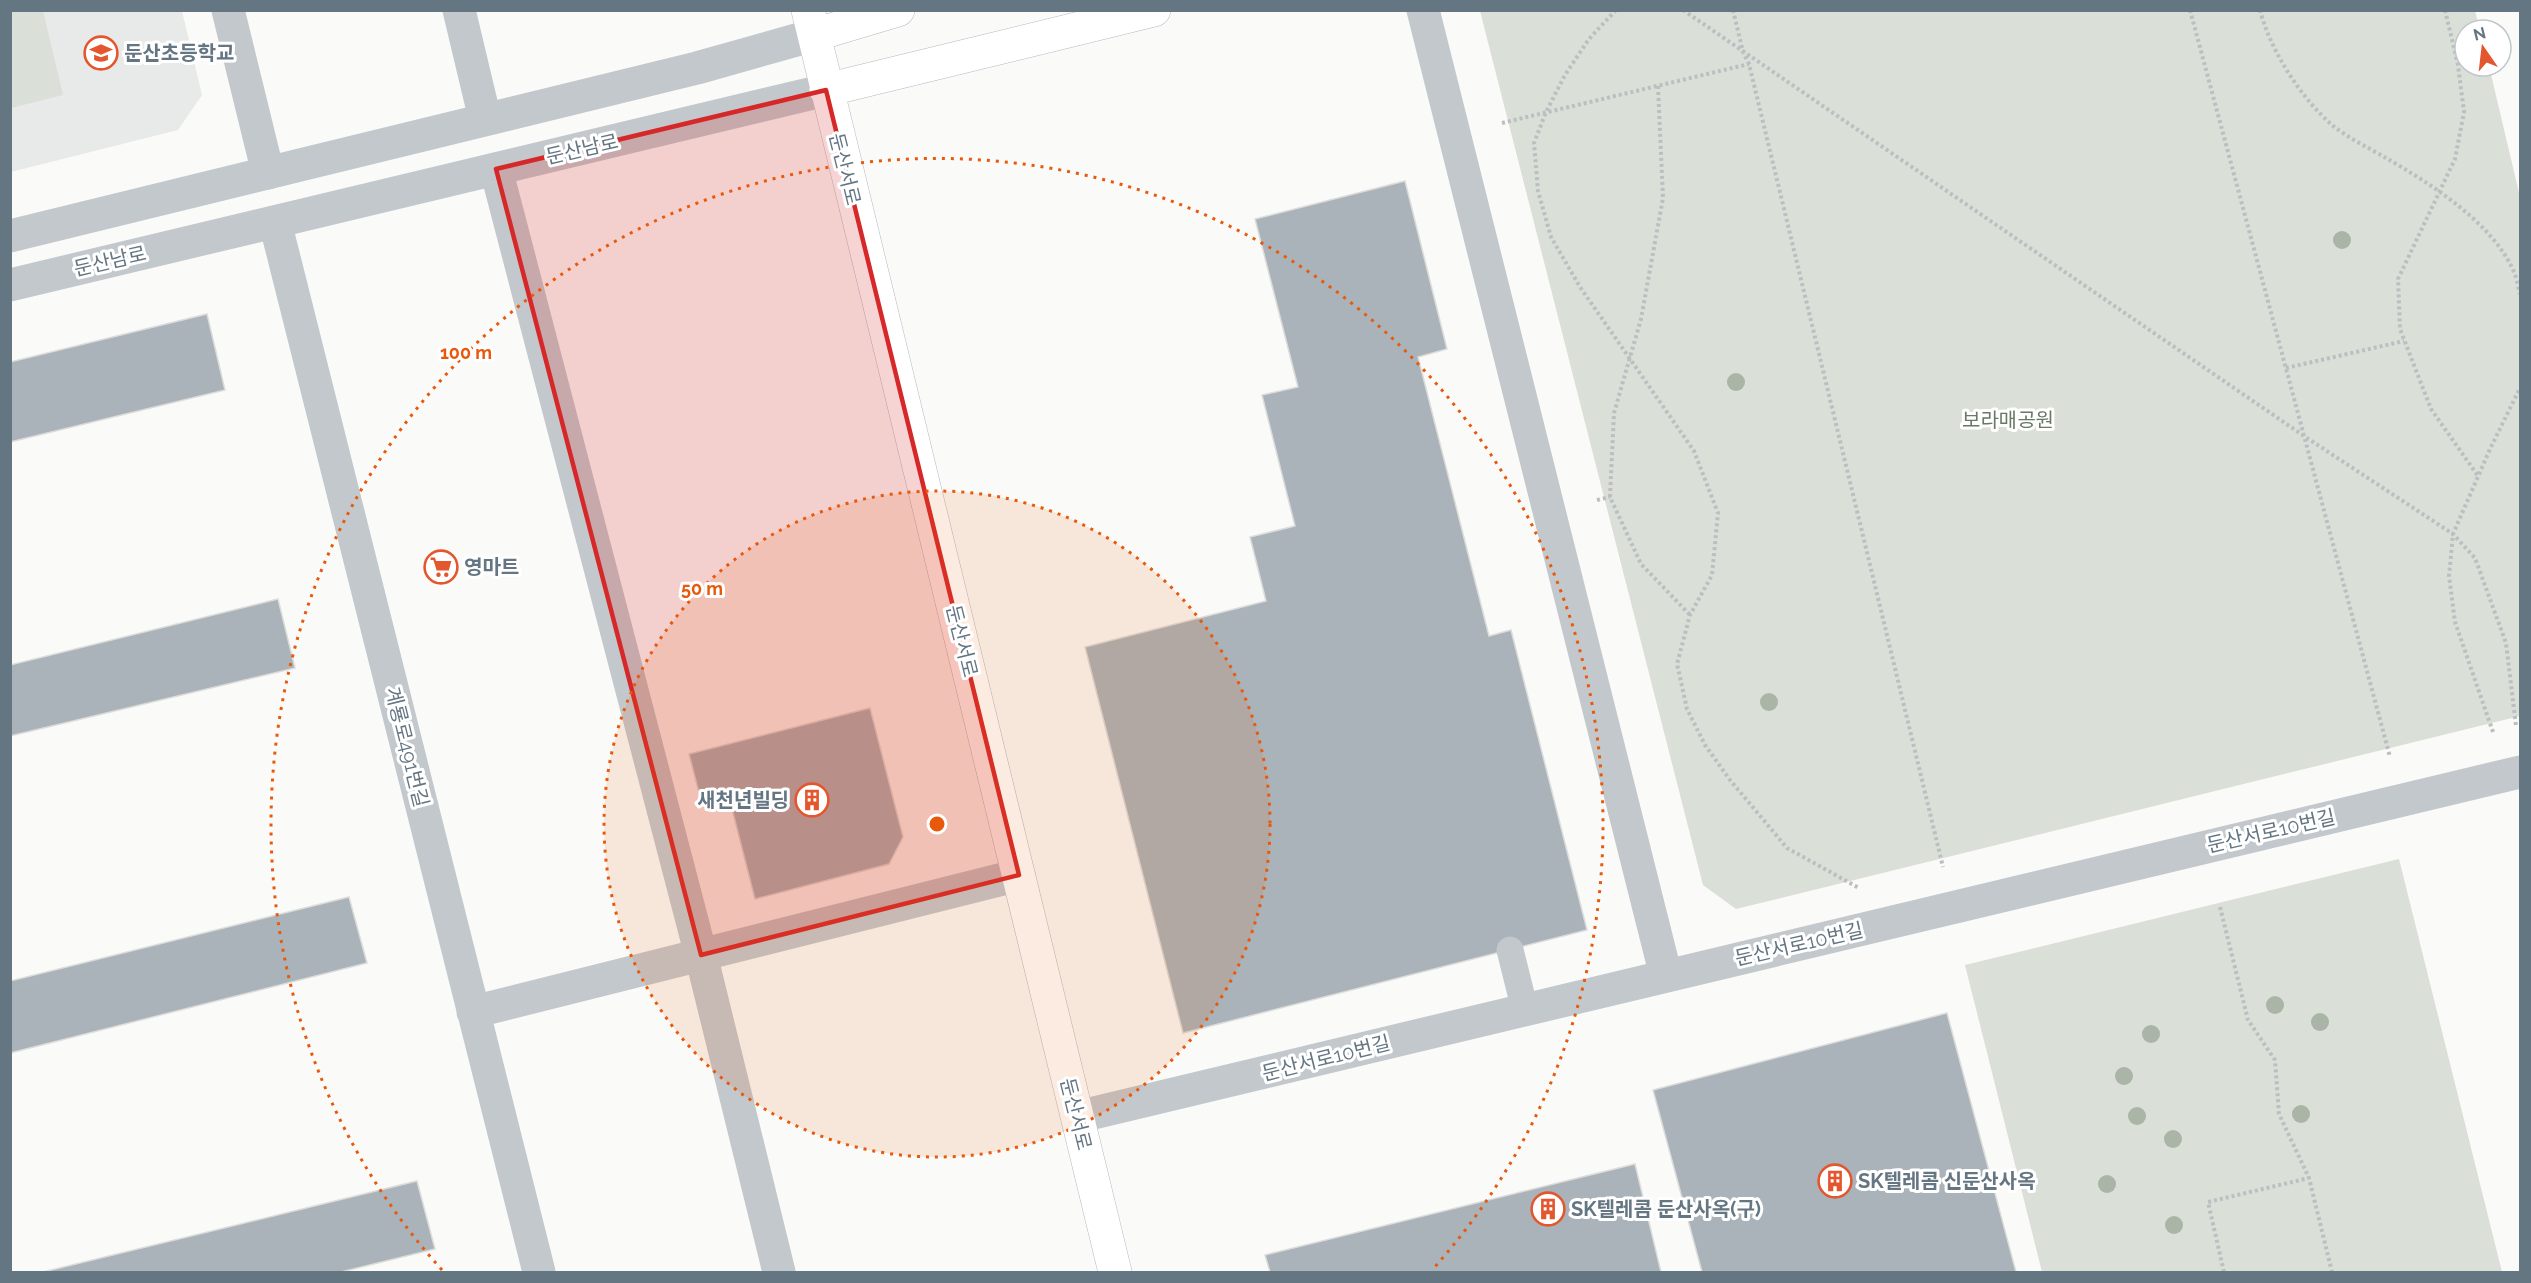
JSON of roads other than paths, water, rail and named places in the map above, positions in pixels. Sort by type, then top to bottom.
[{"type":"main road","points":[[811,23],[898,10]]},
{"type":"main road","name":"둔산남로","points":[[826,90],[1154,10]]},
{"type":"main road","name":"둔산서로","points":[[811,23],[1115,1272]]},
{"type":"street","points":[[228,10],[268,173]]},
{"type":"street","points":[[459,10],[485,119]]},
{"type":"street","points":[[1423,10],[1666,976]]},
{"type":"street","points":[[10,236],[697,68],[811,23]]},
{"type":"street","name":"둔산남로","points":[[10,285],[826,90]]},
{"type":"street","points":[[496,169],[700,955],[779,1272]]},
{"type":"street","name":"계룡로491번길","points":[[275,222],[539,1272]]},
{"type":"street","name":"둔산서로10번길","points":[[1077,1117],[2520,772]]},
{"type":"street","points":[[473,1012],[1019,875]]},
{"type":"lane","points":[[1510,950],[1525,1010]]},
{"type":"place","name":"둔산초등학교","points":[[101,53]]},
{"type":"place","name":"영마트","points":[[441,567]]},
{"type":"place","name":"새천년빌딩","points":[[812,800]]},
{"type":"place","name":"SK텔레콤 신둔산사옥","points":[[1835,1181]]},
{"type":"place","name":"SK텔레콤 둔산사옥(구)","points":[[1548,1209]]},
{"type":"park label","name":"보라매공원","points":[[2008,420]]}]
